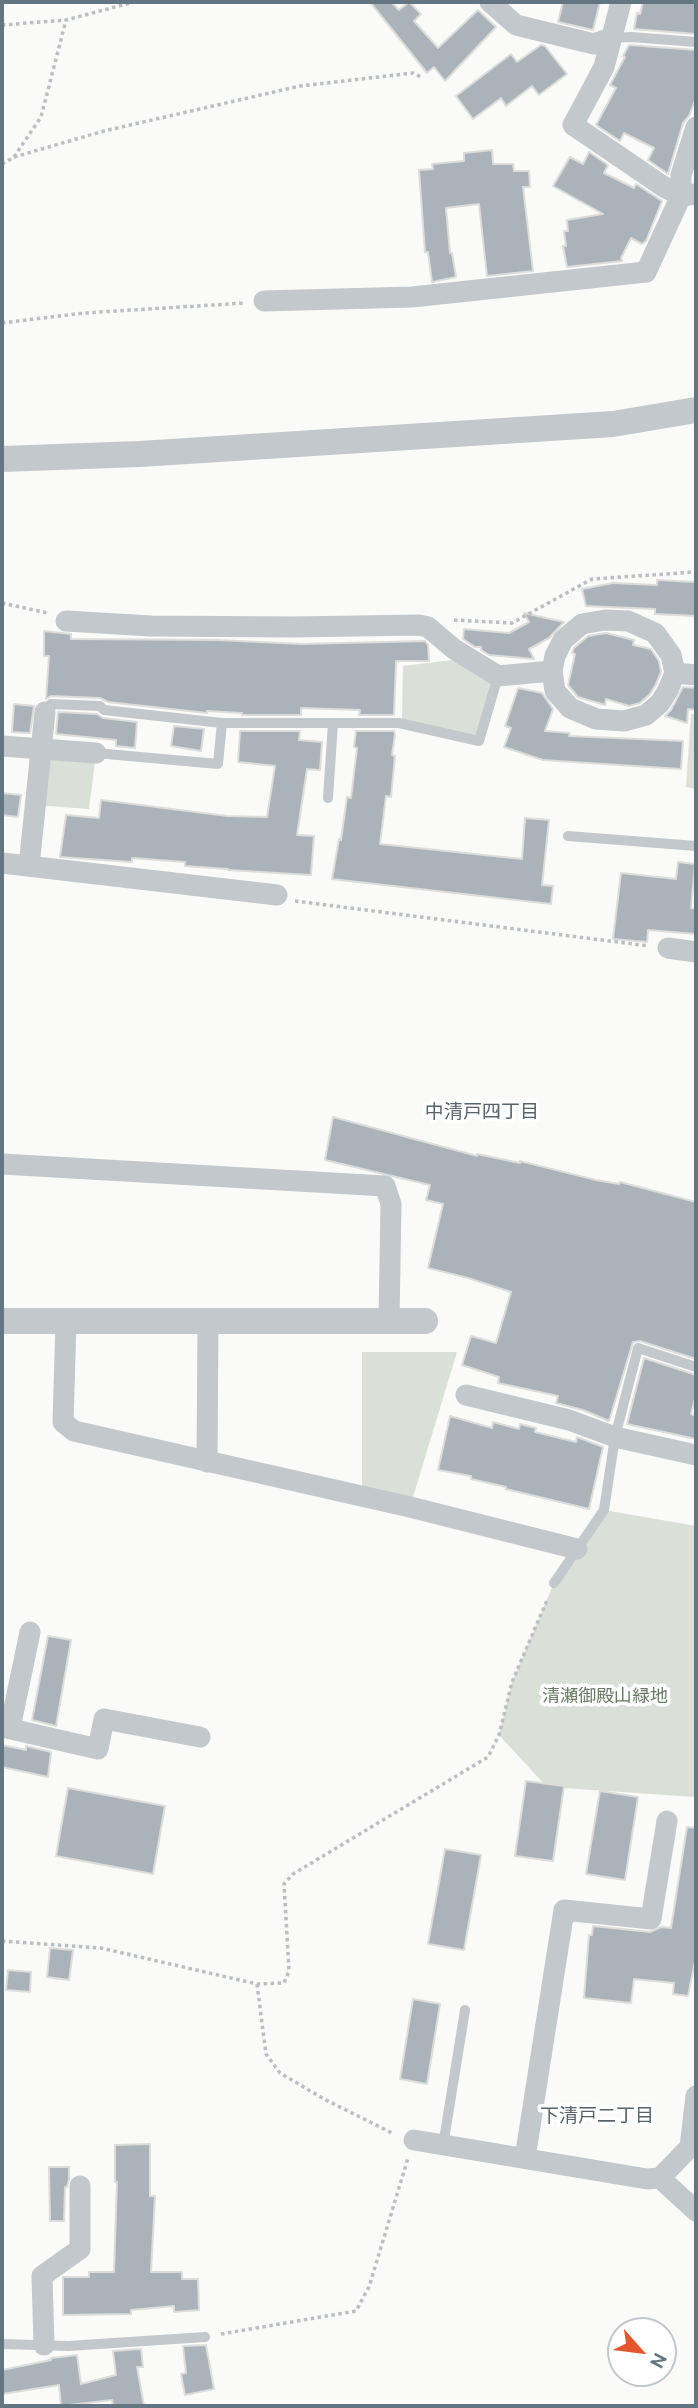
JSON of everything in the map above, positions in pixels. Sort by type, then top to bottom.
[{"type":"street","points":[[489,2],[516,25],[594,44],[611,38]]},
{"type":"street","points":[[621,2],[604,67],[573,125],[664,187],[689,195]]},
{"type":"street","points":[[689,195],[681,175],[696,127]]},
{"type":"street","points":[[264,301],[412,297],[646,272],[689,195]]},
{"type":"street","points":[[2,458],[139,454],[613,424],[696,410]]},
{"type":"street","points":[[605,620],[628,621],[655,633],[671,655],[675,673],[660,703],[646,715],[624,720],[596,719],[570,708],[555,691],[552,671],[555,656],[563,640],[582,624],[605,620]]},
{"type":"street","points":[[66,621],[151,626],[419,625],[428,627],[454,649],[498,676],[552,671]]},
{"type":"street","points":[[675,673],[696,676]]},
{"type":"street","points":[[29,866],[48,708]]},
{"type":"street","points":[[2,746],[96,753]]},
{"type":"street","points":[[2,863],[277,895]]},
{"type":"street","points":[[668,948],[696,952]]},
{"type":"street","points":[[2,1164],[385,1186],[391,1204],[389,1321]]},
{"type":"street","points":[[2,1321],[425,1321]]},
{"type":"street","points":[[66,1322],[63,1422],[74,1431],[410,1507],[577,1549]]},
{"type":"street","points":[[207,1462],[208,1322]]},
{"type":"street","points":[[466,1395],[569,1420],[615,1437],[696,1455]]},
{"type":"street","points":[[30,1632],[6,1728],[98,1749],[104,1719],[200,1737]]},
{"type":"street","points":[[525,2158],[564,1910],[652,1919],[667,1821]]},
{"type":"street","points":[[414,2140],[647,2179],[660,2178],[693,2147],[696,2096]]},
{"type":"street","points":[[660,2178],[696,2211]]},
{"type":"street","points":[[44,2345],[42,2276],[80,2249],[80,2186]]},
{"type":"lane","points":[[611,38],[696,41]]},
{"type":"lane","points":[[48,708],[100,706],[104,710],[222,723],[399,723],[478,741],[498,676]]},
{"type":"lane","points":[[96,753],[218,765],[222,723]]},
{"type":"lane","points":[[328,798],[333,723]]},
{"type":"lane","points":[[568,836],[696,846]]},
{"type":"lane","points":[[554,1583],[604,1510],[615,1437],[638,1348],[696,1367]]},
{"type":"lane","points":[[443,2146],[466,2010]]},
{"type":"lane","points":[[2,2344],[68,2346],[205,2337]]},
{"type":"path","points":[[2,24],[66,20],[134,2]]},
{"type":"path","points":[[14,158],[41,117],[66,20]]},
{"type":"path","points":[[2,164],[104,131],[300,86],[413,73],[423,78]]},
{"type":"path","points":[[2,323],[84,313],[264,301]]},
{"type":"path","points":[[428,627],[444,620],[512,623],[592,579],[696,572]]},
{"type":"path","points":[[2,603],[57,615],[66,621]]},
{"type":"path","points":[[277,895],[284,900],[668,948]]},
{"type":"path","points":[[2,1941],[101,1948],[257,1983],[284,1983],[289,1971],[284,1884],[293,1874],[488,1757],[499,1735],[512,1682],[554,1583]]},
{"type":"path","points":[[205,2337],[356,2311],[369,2287],[414,2140],[380,2128],[280,2073],[266,2054],[257,1983]]},
{"type":"green space","points":[[468,658],[498,676],[479,741],[402,723],[403,666]]},
{"type":"green space","points":[[691,714],[696,714],[696,789],[686,787]]},
{"type":"green space","points":[[41,749],[96,753],[89,809],[35,805]]},
{"type":"green space","points":[[362,1352],[457,1352],[410,1507],[362,1497]]},
{"type":"green space","name":"清瀬御殿山緑地","points":[[604,1510],[696,1526],[696,1797],[547,1787],[499,1735],[512,1682],[554,1583]]},
{"type":"building","points":[[370,2],[391,2],[399,10],[409,2],[421,14],[414,21],[438,48],[478,10],[496,27],[445,81],[434,67],[427,73]]},
{"type":"building","points":[[563,2],[600,2],[593,30],[558,22]]},
{"type":"building","points":[[643,2],[696,2],[696,34],[634,29],[637,13],[640,14]]},
{"type":"building","points":[[541,45],[545,46],[567,74],[539,95],[532,86],[506,106],[501,98],[473,119],[456,96],[511,54],[517,62]]},
{"type":"building","points":[[629,45],[696,50],[696,98],[683,123],[668,174],[648,160],[654,148],[624,133],[620,141],[596,125],[616,88],[610,85]]},
{"type":"building","points":[[492,150],[493,164],[513,164],[514,171],[529,171],[530,187],[523,187],[533,271],[487,276],[479,204],[446,208],[450,253],[456,277],[432,282],[428,252],[425,252],[419,170],[433,169],[432,164],[464,161],[464,153]]},
{"type":"building","points":[[589,152],[608,165],[604,173],[634,188],[636,184],[662,201],[646,241],[642,244],[631,238],[622,261],[567,267],[563,246],[566,246],[564,231],[568,231],[567,220],[603,214],[553,186],[570,157],[583,164]]},
{"type":"building","points":[[657,580],[696,582],[696,616],[655,614],[655,609],[586,606],[582,589],[613,583],[657,585]]},
{"type":"building","points":[[524,613],[564,622],[549,638],[529,649],[534,659],[489,655],[481,650],[481,647],[475,647],[463,639],[464,629],[509,633],[529,622]]},
{"type":"building","points":[[44,631],[71,634],[71,639],[218,640],[301,644],[425,641],[428,645],[429,661],[396,661],[394,715],[359,715],[360,710],[301,708],[301,715],[207,713],[108,702],[100,698],[51,696],[46,699],[49,656],[44,656]]},
{"type":"building","points":[[606,633],[634,640],[633,645],[651,649],[659,661],[661,672],[656,684],[640,703],[629,706],[606,699],[605,705],[578,697],[568,685],[574,648],[588,636]]},
{"type":"building","points":[[683,687],[696,688],[696,710],[688,709],[687,723],[665,716]]},
{"type":"building","points":[[518,688],[542,693],[553,709],[545,731],[570,733],[569,736],[683,741],[681,769],[543,760],[504,747],[511,728],[505,726]]},
{"type":"building","points":[[14,704],[34,706],[30,733],[12,732]]},
{"type":"building","points":[[58,712],[97,714],[103,718],[137,722],[135,748],[116,746],[116,740],[56,734]]},
{"type":"building","points":[[174,726],[204,729],[201,751],[171,746]]},
{"type":"building","points":[[240,731],[300,731],[299,740],[322,742],[320,770],[307,769],[297,835],[314,836],[311,875],[185,866],[185,862],[132,858],[132,862],[60,857],[66,815],[99,818],[101,800],[227,816],[267,817],[275,766],[238,762]]},
{"type":"building","points":[[356,731],[394,731],[395,734],[391,797],[386,796],[380,844],[522,859],[525,818],[549,820],[542,885],[553,886],[551,904],[332,879],[347,797],[351,798],[357,748],[354,747]]},
{"type":"building","points":[[2,793],[21,795],[18,817],[2,815]]},
{"type":"building","points":[[678,862],[695,864],[691,908],[696,909],[696,934],[648,930],[647,942],[613,939],[621,873],[676,879]]},
{"type":"building","points":[[333,1117],[477,1156],[520,1161],[596,1180],[620,1182],[696,1202],[696,1359],[640,1341],[633,1342],[609,1421],[556,1403],[558,1396],[498,1383],[499,1377],[462,1365],[471,1336],[496,1343],[511,1292],[428,1268],[443,1204],[426,1200],[430,1185],[325,1160]]},
{"type":"building","points":[[644,1358],[696,1375],[696,1395],[691,1414],[696,1416],[696,1439],[627,1424]]},
{"type":"building","points":[[450,1416],[492,1428],[493,1422],[519,1429],[520,1424],[536,1428],[535,1432],[576,1442],[577,1437],[603,1447],[589,1509],[506,1489],[471,1479],[471,1476],[438,1470]]},
{"type":"building","points":[[48,1636],[71,1640],[56,1726],[32,1720]]},
{"type":"building","points":[[2,1745],[26,1750],[26,1746],[51,1752],[48,1777],[2,1767]]},
{"type":"building","points":[[526,1781],[564,1786],[553,1861],[515,1856]]},
{"type":"building","points":[[68,1788],[165,1806],[153,1874],[56,1856]]},
{"type":"building","points":[[600,1791],[638,1797],[625,1880],[586,1874]]},
{"type":"building","points":[[687,1827],[696,1828],[696,1956],[688,1996],[673,1994],[674,1983],[634,1979],[631,2003],[584,1998],[589,1935],[592,1935],[593,1926],[650,1932],[661,1927],[671,1928]]},
{"type":"building","points":[[445,1849],[481,1855],[464,1950],[428,1944]]},
{"type":"building","points":[[50,1948],[73,1950],[69,1980],[47,1977]]},
{"type":"building","points":[[8,1970],[31,1972],[30,1992],[6,1990]]},
{"type":"building","points":[[413,1999],[440,2004],[427,2084],[400,2079]]},
{"type":"building","points":[[150,2144],[150,2196],[155,2196],[151,2272],[182,2272],[182,2279],[198,2279],[199,2310],[174,2312],[174,2306],[131,2310],[131,2314],[63,2315],[63,2277],[89,2277],[89,2272],[114,2272],[117,2182],[115,2145]]},
{"type":"building","points":[[49,2167],[69,2167],[69,2179],[65,2187],[64,2221],[50,2221]]},
{"type":"building","points":[[206,2345],[214,2389],[185,2395],[181,2374],[186,2373],[183,2346]]},
{"type":"building","points":[[141,2349],[143,2367],[137,2367],[144,2406],[113,2406],[112,2400],[61,2406],[59,2385],[2,2394],[2,2370],[51,2358],[77,2355],[81,2384],[116,2375],[113,2351]]},
{"type":"district","name":"中清戸四丁目","points":[[482,1112]]},
{"type":"district","name":"下清戸二丁目","points":[[597,2116]]}]
